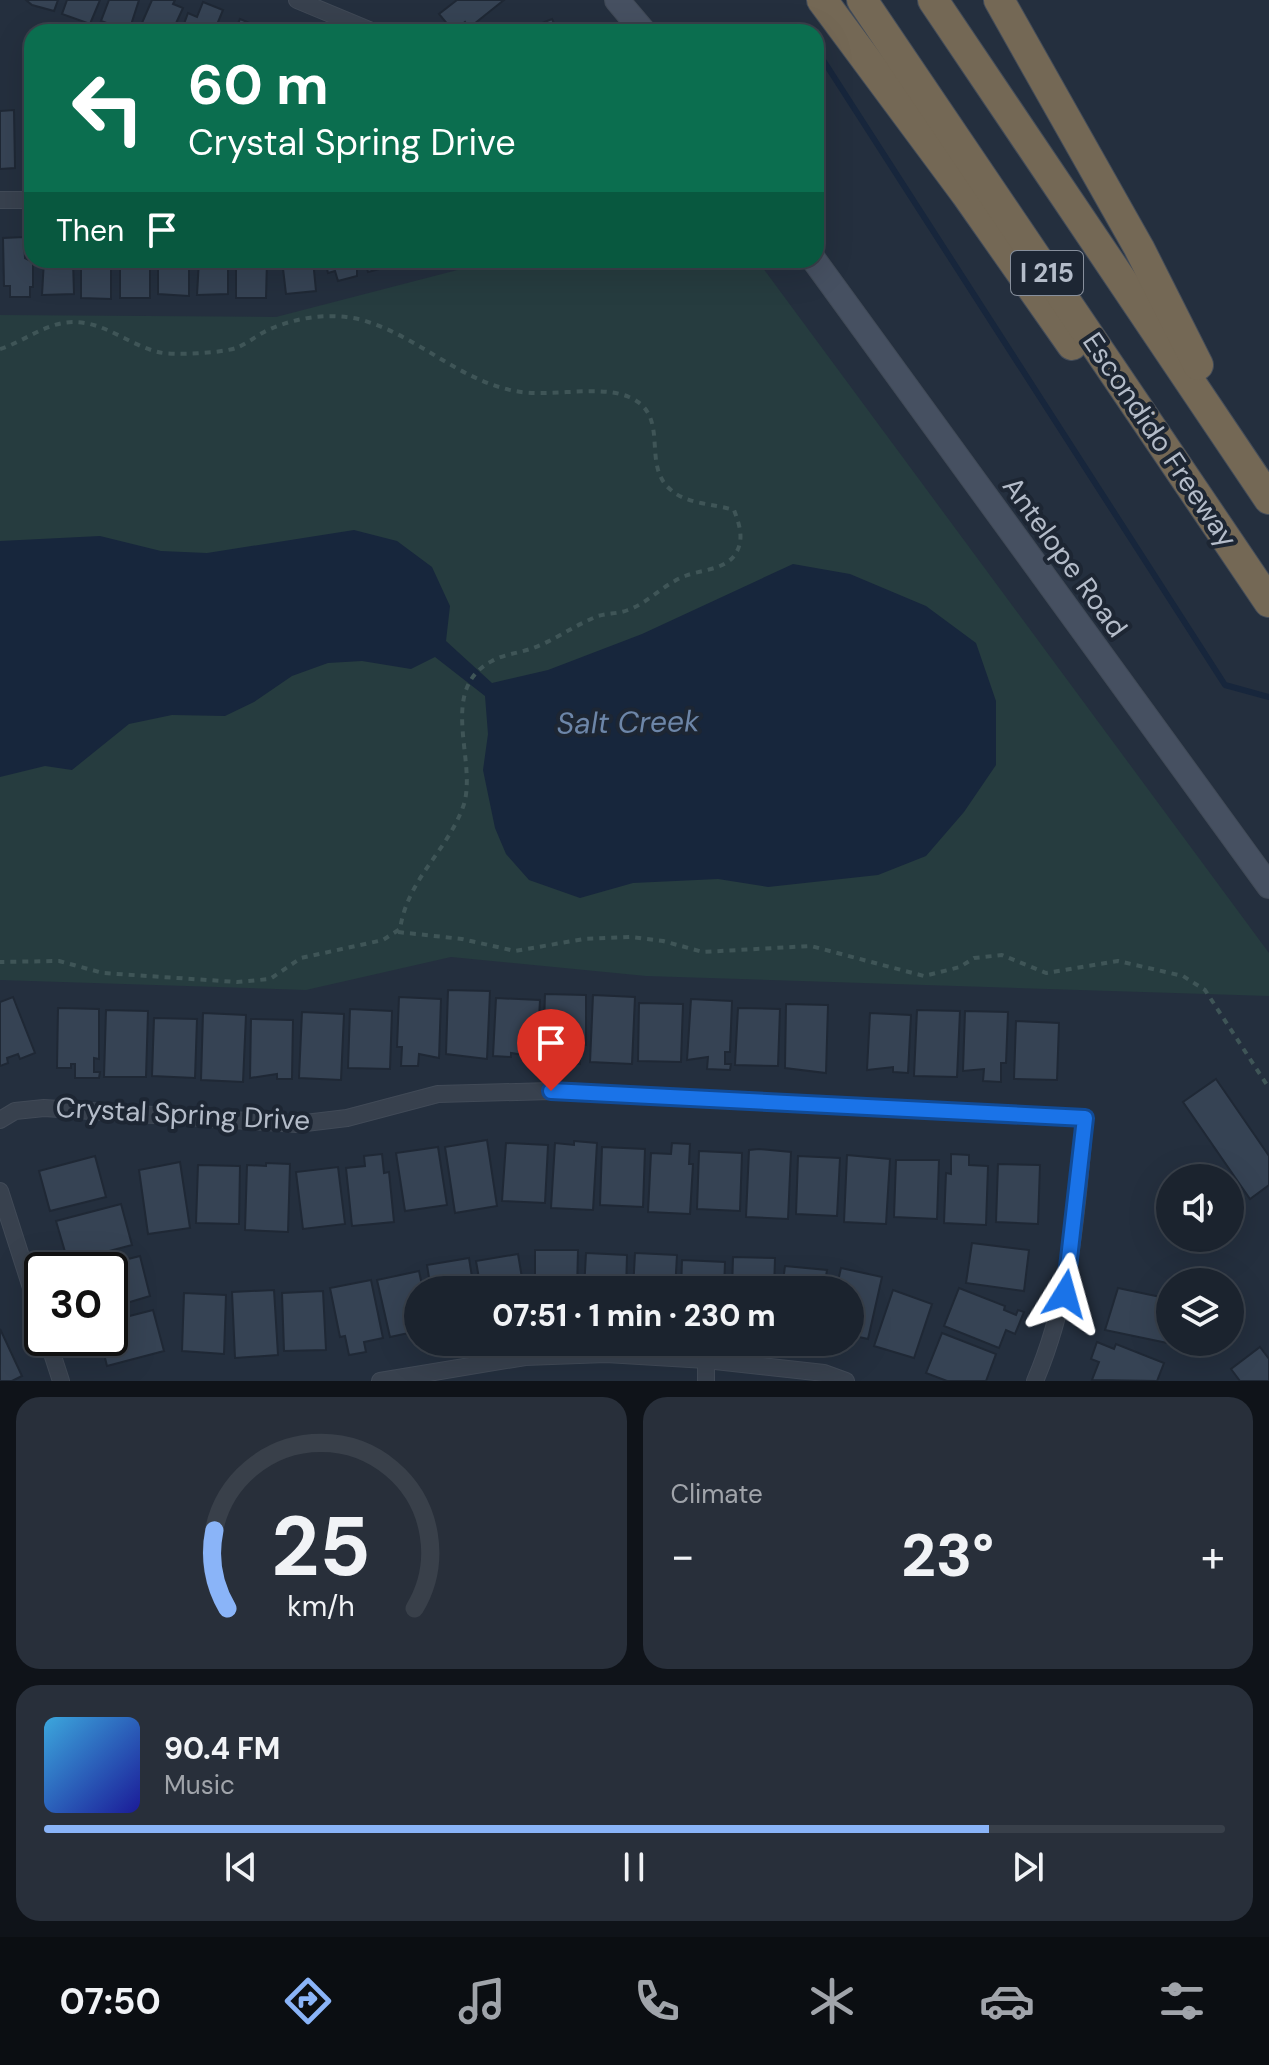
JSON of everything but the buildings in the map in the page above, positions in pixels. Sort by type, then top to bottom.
[{"type":"highway","points":[[822,0],[958,182],[1091,373],[1142,417]]},
{"type":"highway","name":"Escondido Freeway","points":[[862,0],[1269,602]]},
{"type":"highway","name":"Escondido Freeway","points":[[933,0],[1269,499]]},
{"type":"highway","points":[[999,0],[1139,248],[1197,362],[1209,410]]},
{"type":"street","points":[[297,0],[355,24]]},
{"type":"street","points":[[617,0],[637,24]]},
{"type":"street","points":[[0,200],[24,200]]},
{"type":"street","name":"Antelope Road","points":[[820,268],[1085,637],[1269,886]]},
{"type":"street","name":"Crystal Spring Drive","points":[[0,1120],[15,1111],[44,1108],[297,1124],[347,1118],[438,1094],[551,1091],[1085,1118],[1065,1294],[1052,1340],[1035,1381]]},
{"type":"street","points":[[0,1191],[24,1266]]},
{"type":"street","points":[[380,1381],[525,1357],[606,1354],[706,1360],[824,1373],[846,1381]]},
{"type":"street","points":[[53,1356],[61,1381]]},
{"type":"street","points":[[706,1360],[706,1381]]},
{"type":"path","points":[[0,349],[44,326],[84,322],[159,352],[236,348],[269,329],[321,315],[361,320],[401,335],[469,378],[513,391],[544,395],[589,392],[629,396],[645,409],[655,424],[654,458],[659,475],[671,491],[734,510],[740,527],[741,545],[732,559],[684,576],[629,610],[600,615],[535,647],[491,661],[480,671],[469,687],[461,727],[467,783],[464,806],[446,844],[425,865],[402,914],[400,929],[383,940],[301,958],[270,979],[237,982],[103,973],[59,961],[0,962]]},
{"type":"path","points":[[395,932],[462,939],[515,951],[584,939],[632,937],[663,941],[703,952],[811,946],[924,976],[960,967],[974,958],[1002,955],[1046,973],[1118,961],[1183,976],[1205,990],[1269,1088]]},
{"type":"green space","points":[[465,268],[763,268],[1269,953],[1269,996],[646,976],[451,957],[306,990],[0,980],[0,315],[276,317]]},
{"type":"water","name":"Salt Creek","points":[[354,530],[397,541],[432,567],[450,606],[446,641],[492,683],[548,670],[642,634],[793,564],[850,574],[926,606],[976,643],[996,701],[996,765],[964,812],[926,856],[878,875],[768,887],[718,879],[633,883],[580,898],[529,880],[506,854],[495,828],[483,770],[488,734],[485,696],[435,657],[411,669],[362,661],[328,663],[292,676],[254,702],[225,716],[172,715],[129,724],[72,770],[45,766],[0,777],[0,541],[100,536],[161,551],[207,553]]},
{"type":"waterway","points":[[824,61],[1225,685],[1269,697]]},
{"type":"route","points":[[551,1091],[1085,1118],[1065,1294]]}]
